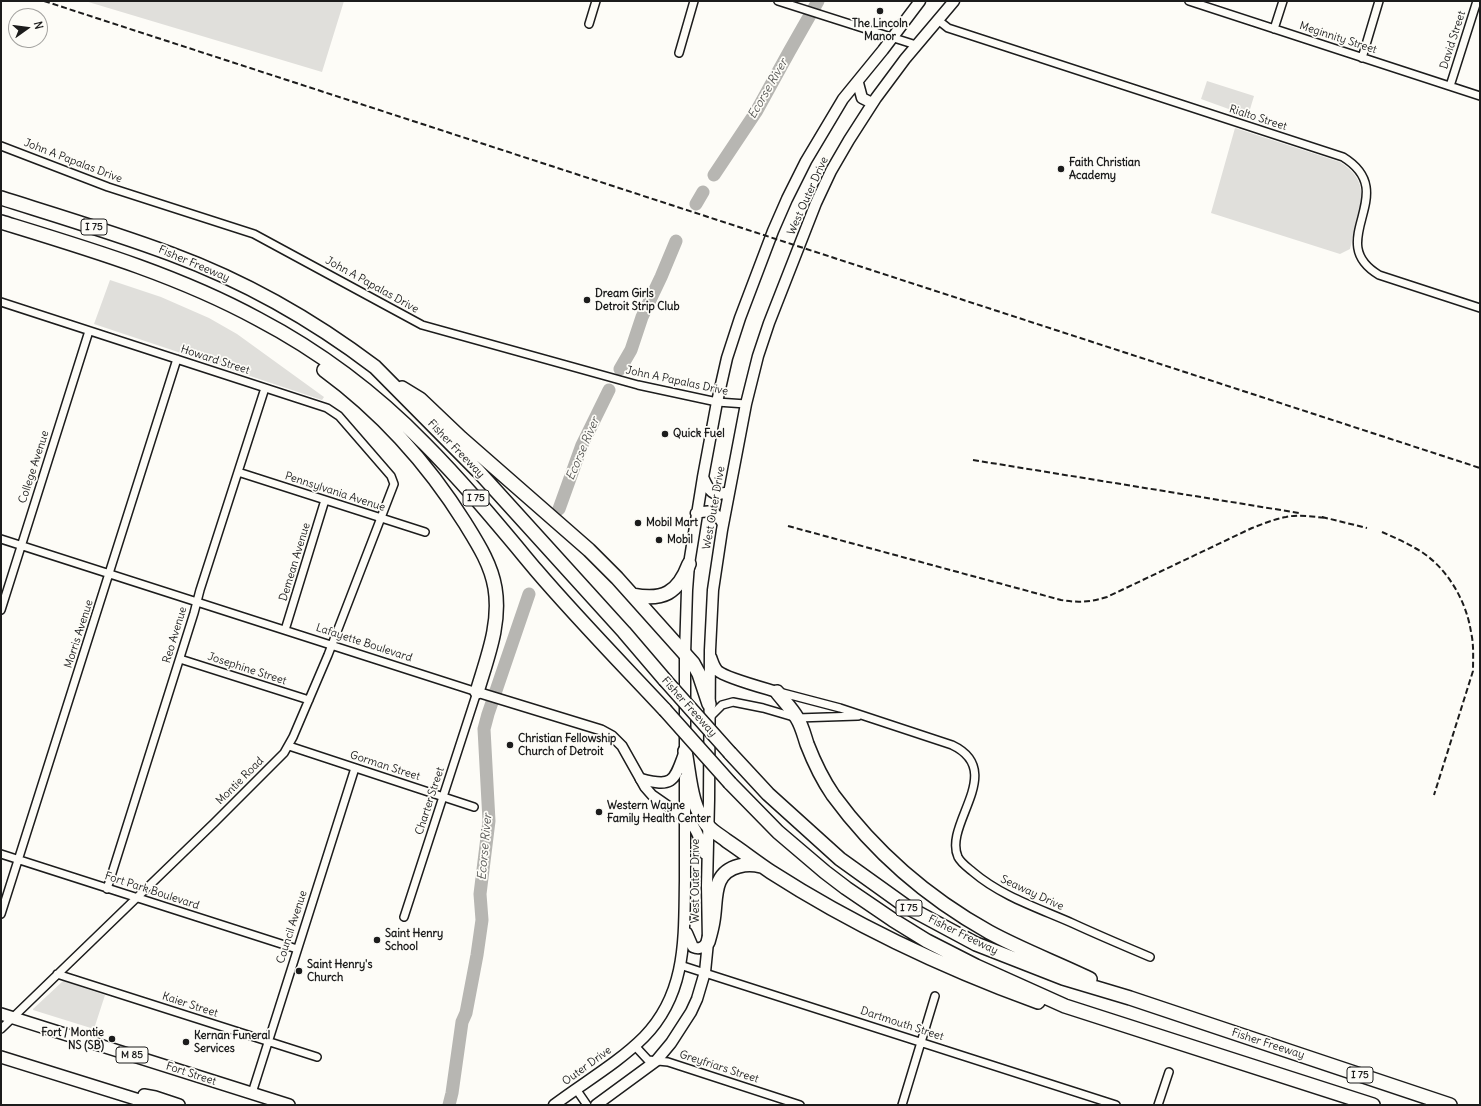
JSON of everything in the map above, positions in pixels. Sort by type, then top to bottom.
[{"type":"highway","name":"Fisher Freeway","points":[[1,198],[140,242],[173,254],[226,277],[266,297],[313,324],[375,367],[478,471],[768,794],[840,859],[907,907],[976,944],[1063,978],[1130,998],[1450,1105]]},
{"type":"highway","name":"Fisher Freeway","points":[[1,222],[144,267],[198,290],[258,319],[298,343],[365,390],[425,443],[493,517],[537,571],[730,783],[764,818],[806,857],[874,908],[927,941],[969,963],[1065,1006],[1373,1105]]},
{"type":"highway","points":[[258,319],[275,336],[327,372],[389,426],[435,479],[481,549],[491,573],[495,589],[496,618],[483,694]]},
{"type":"highway","points":[[387,380],[420,399],[461,438],[590,550],[618,578],[693,663],[699,674],[709,704]]},
{"type":"highway","points":[[633,595],[651,598],[667,594],[680,581],[689,564]]},
{"type":"highway","points":[[777,692],[797,718],[818,768],[833,795],[867,836],[909,876],[950,908],[989,932],[1130,998]]},
{"type":"highway","points":[[686,752],[693,798],[697,809],[708,827],[762,866],[833,910],[922,956],[1006,991],[1045,1004],[1065,1006]]},
{"type":"highway","points":[[708,942],[714,920],[715,894],[718,883],[726,873],[737,866],[754,864],[762,866]]},
{"type":"main road","name":"West Outer Drive","points":[[635,1046],[656,1022],[666,1007],[675,987],[680,965],[685,927],[685,655],[687,590],[696,513],[723,371],[740,318],[787,200],[816,142],[843,99],[858,83],[920,1]]},
{"type":"main road","name":"West Outer Drive","points":[[596,1105],[656,1061],[671,1043],[684,1025],[697,999],[705,972],[708,942],[707,860],[709,704],[713,590],[729,492],[746,404],[756,363],[769,323],[816,203],[845,146],[872,103],[916,45],[954,1]]},
{"type":"main road","points":[[858,83],[862,98],[872,103]]},
{"type":"main road","points":[[703,477],[708,488],[712,492],[717,494],[729,492]]},
{"type":"main road","points":[[696,513],[706,511],[713,512],[720,518],[723,524]]},
{"type":"main road","points":[[710,650],[713,663],[721,673],[777,692]]},
{"type":"main road","points":[[641,779],[658,784],[670,781],[676,774],[686,752]]},
{"type":"main road","points":[[685,818],[694,826],[707,860]]},
{"type":"main road","points":[[685,927],[693,948],[701,949],[708,942]]},
{"type":"main road","name":"Fort Street","points":[[1,1014],[289,1105]]},
{"type":"main road","name":"Outer Drive","points":[[554,1105],[635,1046]]},
{"type":"main road","points":[[1,1057],[155,1105]]},
{"type":"main road","points":[[252,1093],[254,1105]]},
{"type":"main road","points":[[125,1096],[146,1095],[179,1105]]},
{"type":"street","points":[[589,24],[596,1]]},
{"type":"street","points":[[679,53],[694,1]]},
{"type":"street","points":[[778,1],[791,3],[804,9],[916,45]]},
{"type":"street","name":"Meginnity Street","points":[[1189,1],[1480,96]]},
{"type":"street","points":[[1274,29],[1283,1]]},
{"type":"street","points":[[1362,58],[1379,1]]},
{"type":"street","name":"David Street","points":[[1450,86],[1477,1]]},
{"type":"street","name":"Rialto Street","points":[[938,20],[948,28],[1342,157],[1357,168],[1366,185],[1366,203],[1358,231],[1357,243],[1362,259],[1367,266],[1379,275],[1480,308]]},
{"type":"street","name":"John A Papalas Drive","points":[[1,146],[123,192],[254,234],[422,325],[632,384],[717,402],[746,404]]},
{"type":"street","name":"Howard Street","points":[[1,302],[327,408],[333,411],[394,481]]},
{"type":"street","name":"College Avenue","points":[[1,610],[89,331]]},
{"type":"street","name":"Morris Avenue","points":[[1,914],[177,359]]},
{"type":"street","name":"Reo Avenue","points":[[108,888],[265,388]]},
{"type":"street","name":"Pennsylvania Avenue","points":[[238,472],[425,532]]},
{"type":"street","name":"Montie Road","points":[[1,1029],[214,823],[284,753],[289,746],[332,645],[394,481]]},
{"type":"street","name":"Demean Avenue","points":[[285,630],[325,500]]},
{"type":"street","name":"Lafayette Boulevard","points":[[1,539],[483,694],[601,730],[612,736],[622,746],[645,787],[652,795],[685,818]]},
{"type":"street","name":"Josephine Street","points":[[180,659],[309,700]]},
{"type":"street","name":"Seaway Drive","points":[[777,692],[863,715],[952,745],[962,750],[969,758],[974,769],[975,783],[956,845],[958,857],[965,865],[986,882],[1009,896],[1150,957]]},
{"type":"street","name":"Charter Street","points":[[404,917],[443,796],[483,694]]},
{"type":"street","name":"Seaway Drive","points":[[709,718],[722,705],[733,702],[762,708],[797,718],[863,715]]},
{"type":"street","name":"Gorman Street","points":[[289,746],[474,807]]},
{"type":"street","name":"Council Avenue","points":[[252,1093],[355,768]]},
{"type":"street","name":"Fort Park Boulevard","points":[[1,854],[297,949]]},
{"type":"street","name":"Dartmouth Street","points":[[680,965],[1116,1105]]},
{"type":"street","name":"Kaier Street","points":[[57,974],[317,1057]]},
{"type":"street","points":[[902,1105],[935,996]]},
{"type":"street","name":"Greyfriars Street","points":[[635,1046],[648,1060],[668,1062],[800,1105]]},
{"type":"street","points":[[1158,1105],[1169,1072]]},
{"type":"street","points":[[576,1089],[587,1105]]},
{"type":"shaded area","points":[[85,1],[344,1],[322,72]]},
{"type":"shaded area","points":[[1207,81],[1254,96],[1248,116],[1201,99]]},
{"type":"shaded area","points":[[1235,128],[1340,162],[1350,169],[1360,185],[1361,201],[1350,249],[1340,254],[1211,213]]},
{"type":"shaded area","points":[[110,280],[161,297],[209,318],[237,334],[324,397],[322,400],[94,324]]},
{"type":"shaded area","points":[[63,981],[105,995],[94,1029],[33,1010]]},
{"type":"waterway","name":"Ecorse River","points":[[714,175],[756,112],[818,1]]},
{"type":"waterway","name":"Ecorse River","points":[[696,204],[703,192]]},
{"type":"waterway","name":"Ecorse River","points":[[620,369],[631,350],[642,317],[676,241]]},
{"type":"waterway","name":"Ecorse River","points":[[559,509],[582,445],[609,390]]},
{"type":"waterway","name":"Ecorse River","points":[[449,1105],[462,1022],[466,1013],[482,920],[480,894],[489,821],[484,729],[529,594]]},
{"type":"railway","points":[[44,1],[1480,468]]},
{"type":"railway","points":[[973,460],[1299,513]]},
{"type":"railway","points":[[788,526],[1061,600],[1079,602],[1107,597],[1252,528],[1273,520],[1296,516],[1327,518]]},
{"type":"railway","points":[[1322,517],[1367,528]]},
{"type":"railway","points":[[1382,532],[1426,555],[1445,573],[1459,595],[1471,632],[1473,647],[1473,671],[1434,795]]},
{"type":"place","name":"The Lincoln Manor","points":[[880,11]]},
{"type":"place","name":"Faith Christian Academy","points":[[1061,169]]},
{"type":"place","name":"Dream Girls Detroit Strip Club","points":[[587,300]]},
{"type":"place","name":"Quick Fuel","points":[[665,434]]},
{"type":"place","name":"Mobil Mart","points":[[638,523]]},
{"type":"place","name":"Mobil","points":[[659,540]]},
{"type":"place","name":"Christian Fellowship Church of Detroit","points":[[510,745]]},
{"type":"place","name":"Western Wayne Family Health Center","points":[[599,812]]},
{"type":"place","name":"Saint Henry School","points":[[377,940]]},
{"type":"place","name":"Saint Henry's Church","points":[[299,971]]},
{"type":"place","name":"Fort / Montie NS (SB)","points":[[112,1039]]},
{"type":"place","name":"Kernan Funeral Services","points":[[186,1042]]}]
